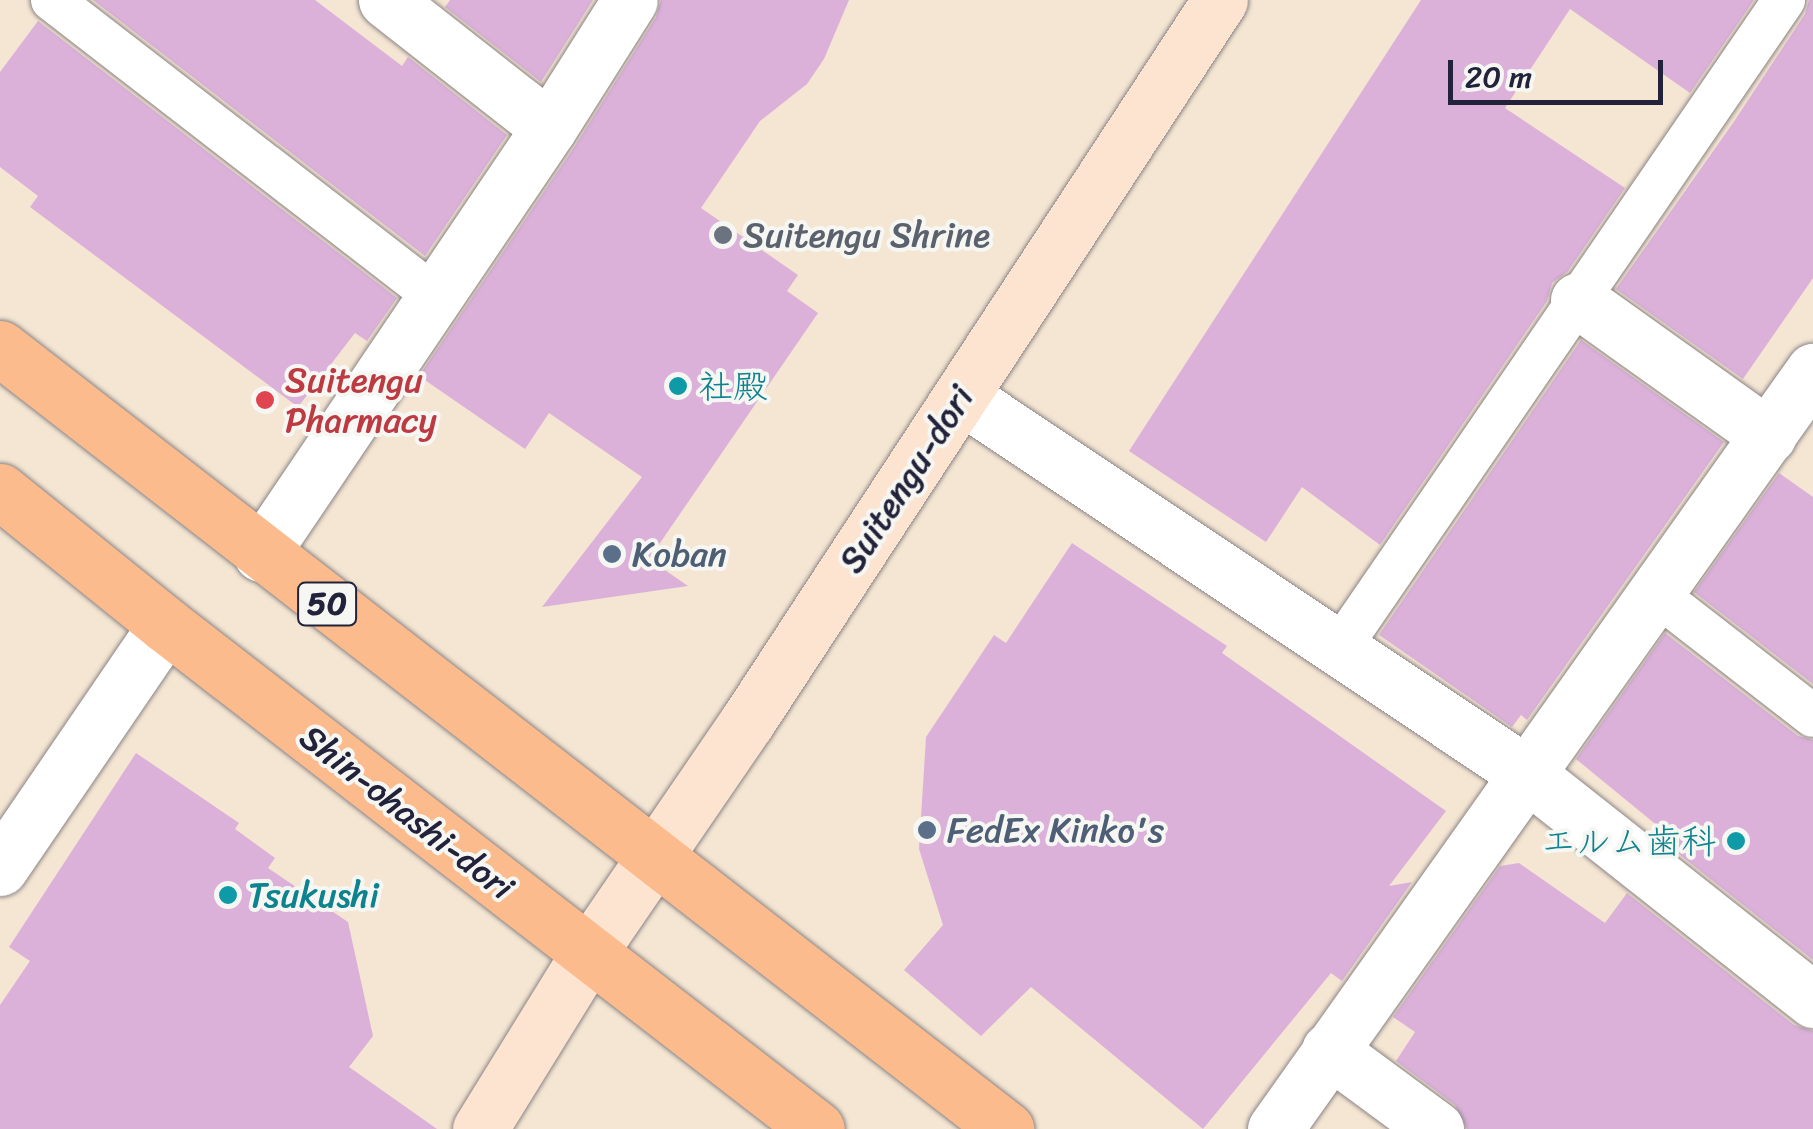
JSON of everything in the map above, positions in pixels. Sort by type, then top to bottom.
[{"type":"main road","name":"50","points":[[0,348],[260,554],[658,855],[1006,1129]]},
{"type":"main road","name":"Shin-ohashi-dori","points":[[0,491],[166,625],[817,1129]]},
{"type":"street","points":[[386,0],[549,128]]},
{"type":"street","points":[[260,554],[549,128],[630,0]]},
{"type":"street","name":"Suitengu-dori","points":[[480,1129],[588,954],[658,855],[1220,0]]},
{"type":"street","points":[[1578,300],[1786,436]]},
{"type":"street","points":[[1275,1129],[1656,594],[1786,436],[1813,370]]},
{"type":"street","points":[[961,396],[1526,774],[1813,1000]]},
{"type":"street","points":[[0,868],[166,625]]},
{"type":"street","points":[[1329,1050],[1436,1129]]},
{"type":"lane","points":[[52,0],[434,295]]},
{"type":"lane","points":[[1338,648],[1784,0]]},
{"type":"lane","points":[[1656,594],[1813,716]]},
{"type":"building","points":[[93,0],[315,0],[402,66],[408,57],[507,135],[425,256]]},
{"type":"building","points":[[450,0],[593,0],[541,82],[445,7]]},
{"type":"building","points":[[661,0],[849,0],[824,59],[807,84],[760,121],[701,208],[798,275],[787,291],[818,313],[649,559],[688,586],[542,607],[642,477],[549,413],[525,449],[419,376],[575,146],[656,17]]},
{"type":"building","points":[[1421,0],[1754,0],[1690,93],[1570,9],[1505,108],[1625,188],[1568,271],[1552,283],[1547,301],[1380,545],[1302,487],[1266,542],[1129,451]]},
{"type":"building","points":[[1809,0],[1813,0],[1813,278],[1743,379],[1616,289],[1733,123],[1805,14]]},
{"type":"building","points":[[38,21],[397,298],[367,341],[355,333],[298,407],[30,207],[38,196],[0,167],[0,72]]},
{"type":"building","points":[[1581,340],[1724,442],[1527,720],[1521,715],[1512,727],[1379,635]]},
{"type":"building","points":[[1779,473],[1813,497],[1813,684],[1694,592]]},
{"type":"building","points":[[1072,543],[1227,646],[1222,653],[1446,811],[1389,886],[1412,882],[1342,981],[1331,973],[1203,1129],[1031,987],[981,1036],[904,970],[943,925],[919,849],[926,737],[994,635],[1006,643]]},
{"type":"building","points":[[1665,633],[1798,736],[1813,740],[1813,960],[1665,843],[1670,836],[1576,759]]},
{"type":"building","points":[[136,753],[239,823],[235,829],[275,858],[268,868],[348,922],[373,1036],[349,1067],[437,1129],[0,1129],[0,1005],[30,961],[9,947]]},
{"type":"building","points":[[1519,863],[1605,923],[1627,893],[1794,1025],[1813,1031],[1813,1129],[1467,1129],[1455,1105],[1396,1061],[1415,1032],[1393,1017],[1500,866]]},
{"type":"place","name":"Suitengu Shrine","points":[[723,235]]},
{"type":"place","name":"社殿","points":[[678,386]]},
{"type":"place","name":"Suitengu Pharmacy","points":[[265,400]]},
{"type":"place","name":"Koban","points":[[612,554]]},
{"type":"place","name":"FedEx Kinko's","points":[[927,830]]},
{"type":"place","name":"エルム歯科","points":[[1736,841]]},
{"type":"place","name":"Tsukushi","points":[[228,895]]}]
